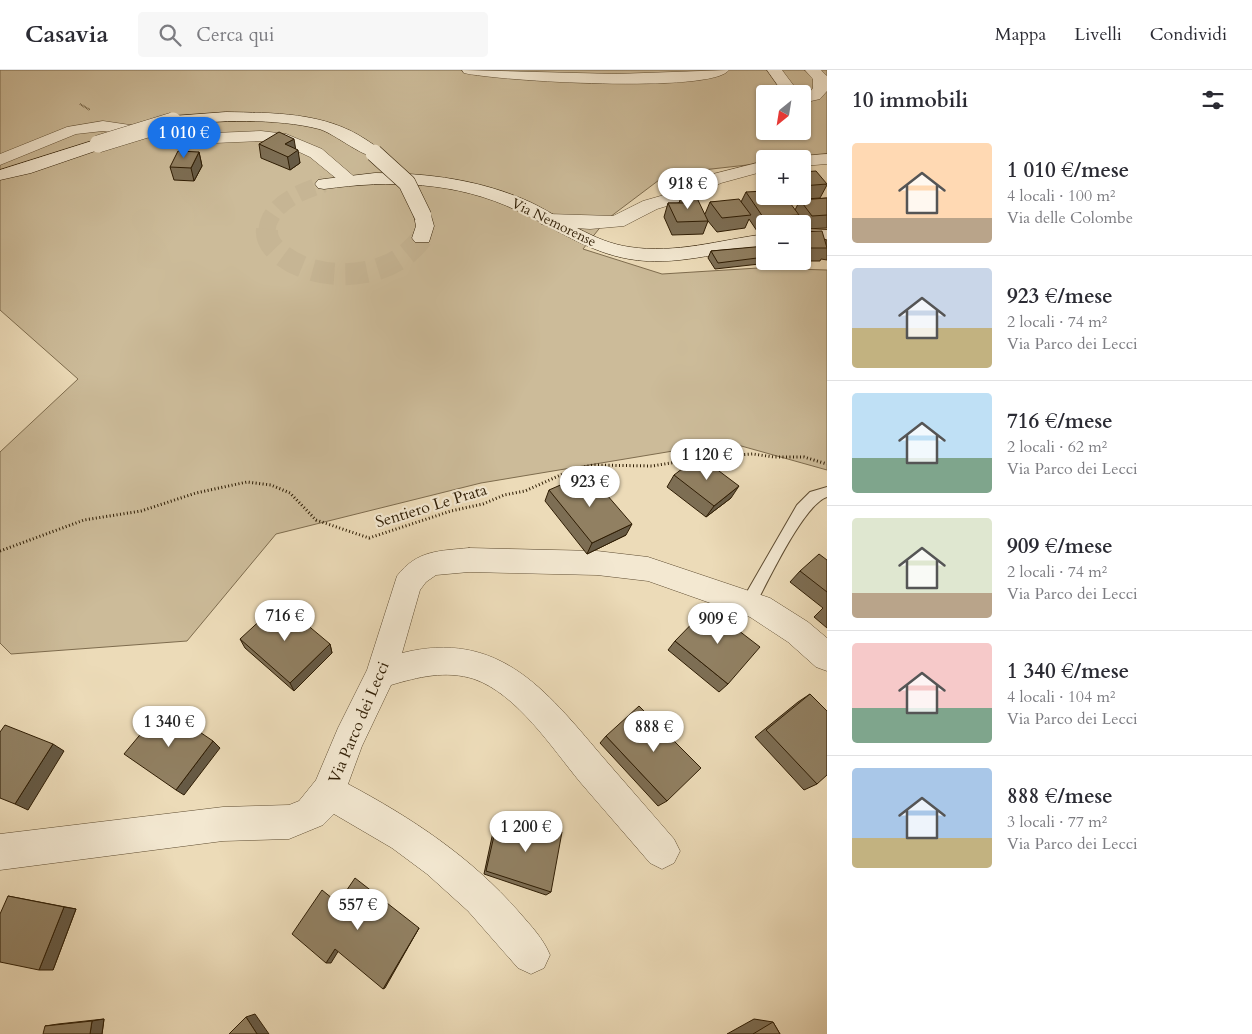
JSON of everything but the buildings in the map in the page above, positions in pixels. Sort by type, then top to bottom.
[{"type":"street","points":[[469,70],[500,75],[575,78],[687,78],[715,74],[722,70]]},
{"type":"street","points":[[774,70],[785,85]]},
{"type":"street","points":[[811,97],[815,96],[821,89],[822,79],[812,70]]},
{"type":"street","points":[[0,175],[25,169],[172,121],[209,119],[308,122],[346,134],[374,153],[407,183],[423,216],[423,234]]},
{"type":"street","points":[[0,160],[64,133],[97,125],[191,139],[261,136],[286,139],[316,154],[349,180]]},
{"type":"street","points":[[811,160],[827,159]]},
{"type":"street","points":[[548,220],[590,223],[616,222],[650,205],[677,197],[723,176],[756,168]]},
{"type":"street","name":"Via Nemorense","points":[[324,184],[349,180],[395,177],[452,184],[501,197],[597,244],[647,255],[680,254],[756,241]]},
{"type":"street","points":[[811,237],[827,236]]},
{"type":"street","name":"Via Parco dei Lecci","points":[[0,852],[223,824],[289,822],[311,813],[322,802],[328,792],[349,739],[381,673],[407,585],[416,573],[429,565],[437,563],[489,560],[598,563],[639,567],[668,574],[749,602],[785,622],[827,657]]},
{"type":"street","points":[[381,673],[422,662],[455,661],[479,666],[505,680],[530,701],[556,728],[662,851]]},
{"type":"street","points":[[328,792],[395,829],[449,868],[493,910],[531,955]]},
{"type":"lane","points":[[749,602],[802,509],[814,496],[827,492]]},
{"type":"path","name":"Sentiero Le Prata","points":[[0,551],[84,520],[141,511],[196,493],[248,482],[271,485],[290,493],[306,507],[316,520],[369,538],[377,534],[419,524],[451,511],[483,504],[504,495],[525,491],[574,469],[593,465],[652,466],[708,457],[753,454],[774,457],[804,457],[827,464]]},
{"type":"shaded area","points":[[0,70],[827,70],[827,163],[811,160],[811,150],[756,150],[756,164],[667,174],[606,220],[583,249],[662,274],[756,268],[756,270],[827,270],[827,470],[727,442],[481,483],[276,534],[187,641],[11,654],[0,643],[0,452],[78,379],[0,310]]},
{"type":"tunnel","points":[[267,230],[269,221],[280,206],[306,190],[324,184]]},
{"type":"tunnel","points":[[267,230],[267,236],[271,245],[288,260],[313,270],[339,274],[353,274],[385,267],[403,257],[422,238]]}]
